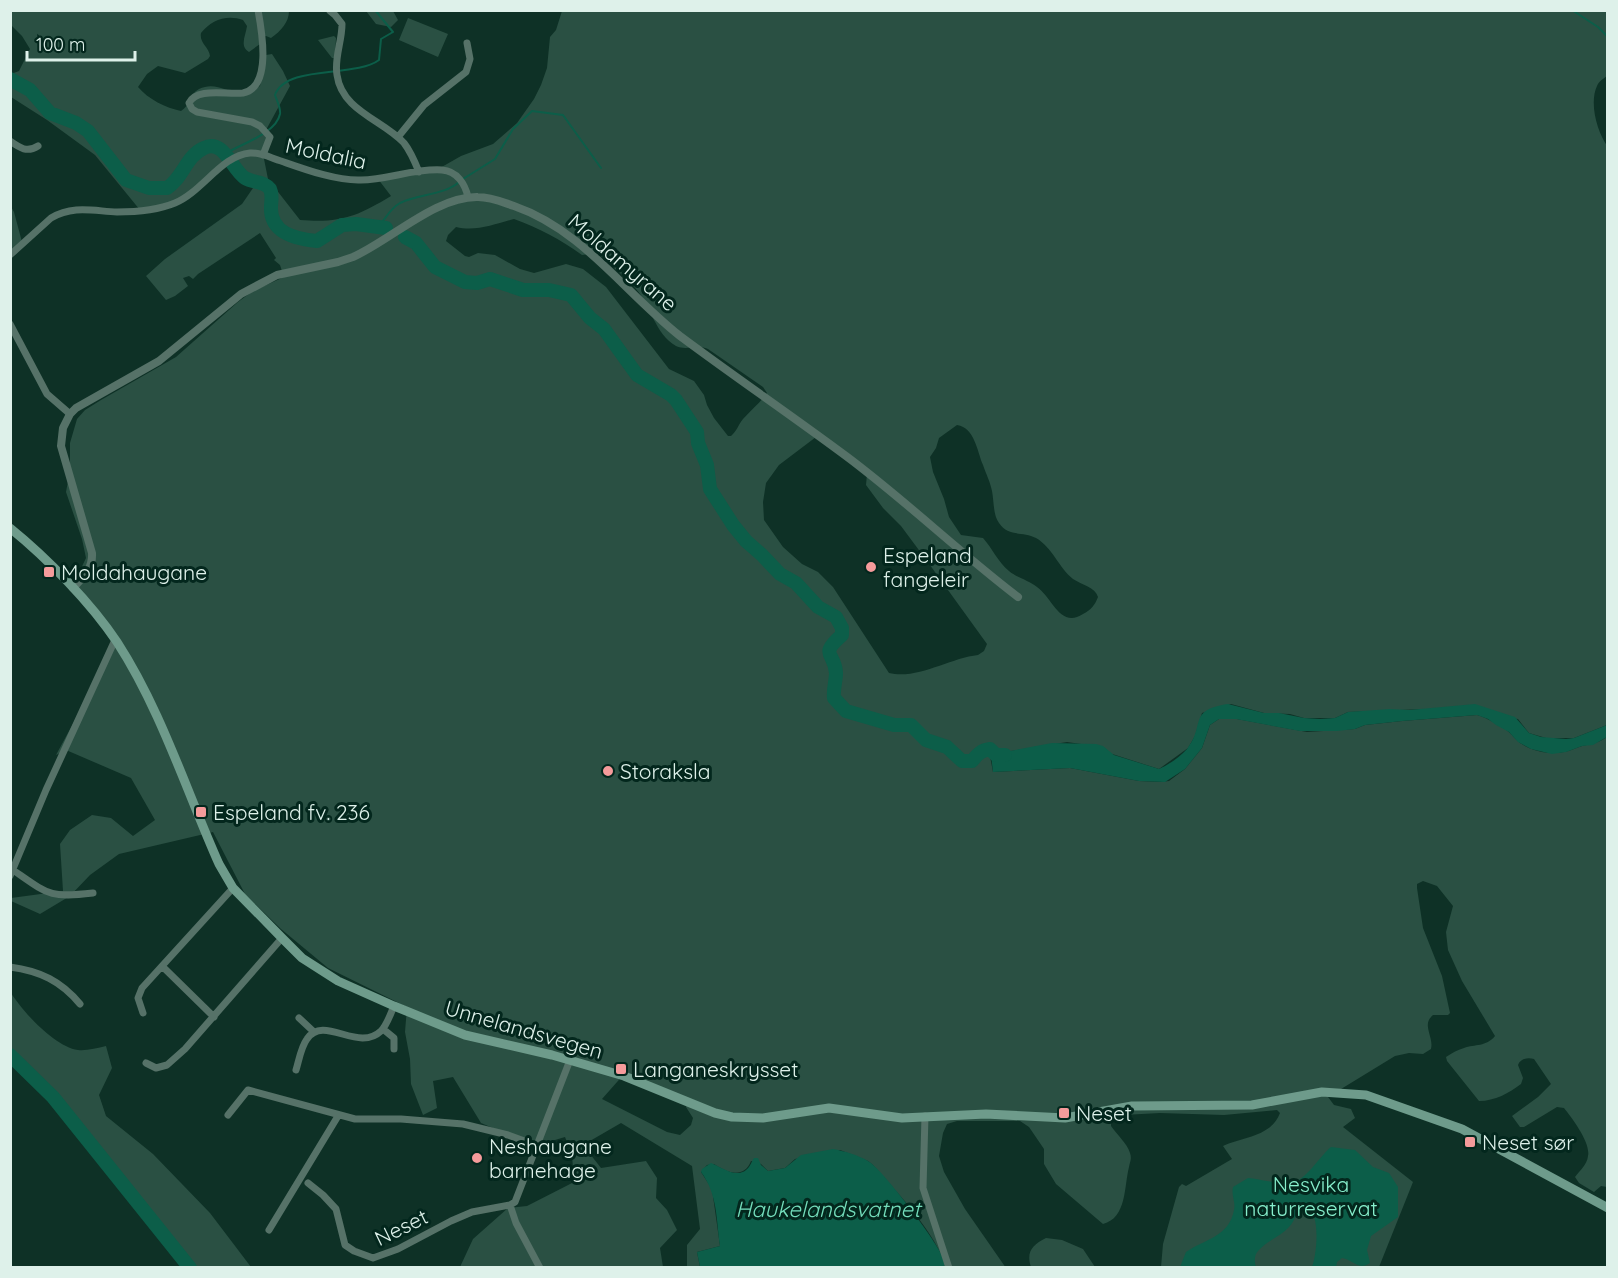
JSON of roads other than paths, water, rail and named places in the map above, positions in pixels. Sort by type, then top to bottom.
[{"type":"main road","name":"Unnelandsvegen","points":[[10,528],[36,550],[73,588],[115,640],[143,689],[219,864],[233,888],[302,958],[320,971],[394,1006],[465,1035],[570,1060],[624,1076],[715,1113],[732,1117],[763,1118],[829,1108],[902,1118],[986,1114],[1065,1118],[1132,1106],[1252,1105],[1322,1092],[1366,1095],[1462,1129],[1608,1208]]},
{"type":"street","name":"Moldalia","points":[[258,10],[262,43],[261,70],[260,78],[254,89],[250,92],[232,94],[200,93],[189,103],[197,112],[252,122],[270,137],[263,155]]},
{"type":"street","name":"Moldalia","points":[[330,12],[342,24],[336,69],[339,86],[348,100],[398,137],[408,149],[419,172]]},
{"type":"street","name":"Moldalia","points":[[398,137],[424,105],[466,72],[470,59],[467,43]]},
{"type":"street","points":[[10,141],[28,150],[38,146]]},
{"type":"street","name":"Moldalia","points":[[10,255],[58,214],[76,209],[139,212],[175,203],[191,195],[225,164],[249,153],[263,155],[312,171],[355,180],[443,170],[452,173],[463,183],[468,197]]},
{"type":"street","name":"Moldamyrane","points":[[70,414],[82,404],[159,361],[231,301],[266,279],[290,271],[353,257],[440,207],[468,197],[494,199],[545,219],[571,236],[678,334],[848,457],[964,556],[1018,597]]},
{"type":"street","points":[[10,324],[47,393],[70,414],[63,428],[61,446],[92,553],[92,565],[73,588]]},
{"type":"street","points":[[93,893],[51,895],[12,873],[46,790],[115,640]]},
{"type":"street","points":[[143,1013],[139,1003],[139,993],[233,888]]},
{"type":"street","points":[[146,1063],[156,1068],[167,1065],[185,1049],[282,938]]},
{"type":"street","points":[[10,967],[42,974],[54,980],[80,1004]]},
{"type":"street","points":[[163,967],[214,1017]]},
{"type":"street","points":[[296,1070],[305,1041],[314,1032],[328,1030],[363,1039],[372,1037],[383,1029],[394,1006]]},
{"type":"street","points":[[299,1018],[314,1032]]},
{"type":"street","points":[[383,1029],[394,1038],[394,1049]]},
{"type":"street","points":[[540,1268],[516,1223],[510,1205],[515,1202],[521,1190],[570,1060]]},
{"type":"street","points":[[228,1115],[248,1090],[338,1116],[355,1119],[401,1119],[463,1124],[508,1135],[538,1146]]},
{"type":"street","points":[[269,1230],[338,1116]]},
{"type":"street","points":[[925,1116],[922,1188],[949,1268]]},
{"type":"street","name":"Neset","points":[[308,1183],[336,1209],[345,1245],[373,1258],[398,1249],[472,1212],[510,1205]]},
{"type":"water","points":[[1228,704],[1264,713],[1320,719],[1335,718],[1348,712],[1409,710],[1475,704],[1515,717],[1529,733],[1541,737],[1574,738],[1607,725],[1607,737],[1593,745],[1552,754],[1531,749],[1518,742],[1509,732],[1477,715],[1365,725],[1355,729],[1337,731],[1300,731],[1236,719],[1219,719],[1210,725],[1202,748],[1185,769],[1165,782],[1139,781],[1070,768],[993,772],[990,747],[997,752],[1004,752],[1052,743],[1096,744],[1103,746],[1114,755],[1159,769],[1187,749],[1196,733],[1199,720],[1207,710]]},
{"type":"water","points":[[1331,1147],[1355,1150],[1373,1167],[1389,1173],[1398,1187],[1398,1217],[1371,1236],[1367,1250],[1370,1263],[1362,1266],[1342,1258],[1337,1262],[1336,1267],[1312,1267],[1316,1244],[1316,1225],[1311,1209],[1306,1205],[1300,1209],[1286,1230],[1257,1252],[1256,1267],[1180,1267],[1186,1252],[1222,1232],[1227,1226],[1234,1207],[1233,1187],[1248,1178],[1283,1183],[1297,1181]]},
{"type":"water","name":"Haukelandsvatnet","points":[[833,1149],[868,1161],[884,1176],[906,1202],[934,1242],[945,1267],[700,1267],[697,1252],[720,1246],[711,1189],[701,1172],[702,1169],[711,1163],[730,1172],[740,1173],[749,1167],[754,1158],[758,1158],[761,1165],[768,1171],[785,1168],[801,1155]]},
{"type":"waterway","points":[[225,154],[265,133],[277,121],[280,112],[275,95],[282,85],[306,75],[354,69],[379,60],[381,39],[393,32],[375,10]]},
{"type":"waterway","points":[[1572,10],[1598,27],[1608,37]]},
{"type":"waterway","points":[[10,79],[30,90],[50,113],[76,123],[88,131],[126,180],[149,188],[167,188],[177,179],[193,156],[204,148],[217,147],[245,178],[270,189],[272,216],[279,229],[285,233],[317,241],[342,225],[356,224],[386,228]]},
{"type":"waterway","points":[[463,179],[495,159],[513,129],[532,111],[563,115],[601,168]]},
{"type":"waterway","points":[[377,227],[400,203],[446,190],[459,182]]},
{"type":"waterway","points":[[405,237],[416,243],[435,267],[465,282],[477,283],[490,279],[523,290],[549,290],[571,295],[590,318],[604,329],[637,375],[676,400],[697,432],[698,443],[707,465],[710,489],[733,525],[780,574],[796,583],[818,607],[836,617],[842,628],[842,635],[829,651],[836,673],[834,698],[846,711],[894,725],[911,725],[926,740],[947,747],[962,761],[972,761],[982,752],[990,749],[996,755],[1005,755]]},
{"type":"waterway","points":[[10,1055],[53,1097],[190,1268]]},
{"type":"place","name":"Espeland fangeleir","points":[[871,567]]},
{"type":"place","name":"Moldahaugane","points":[[49,572]]},
{"type":"place","name":"Storaksla","points":[[608,771]]},
{"type":"place","name":"Espeland fv. 236","points":[[201,812]]},
{"type":"place","name":"Langaneskrysset","points":[[621,1069]]},
{"type":"place","name":"Neset","points":[[1064,1113]]},
{"type":"place","name":"Neset sør","points":[[1470,1142]]},
{"type":"place","name":"Neshaugane barnehage","points":[[477,1158]]},
{"type":"park label","name":"Nesvika naturreservat","points":[[1311,1196]]}]
